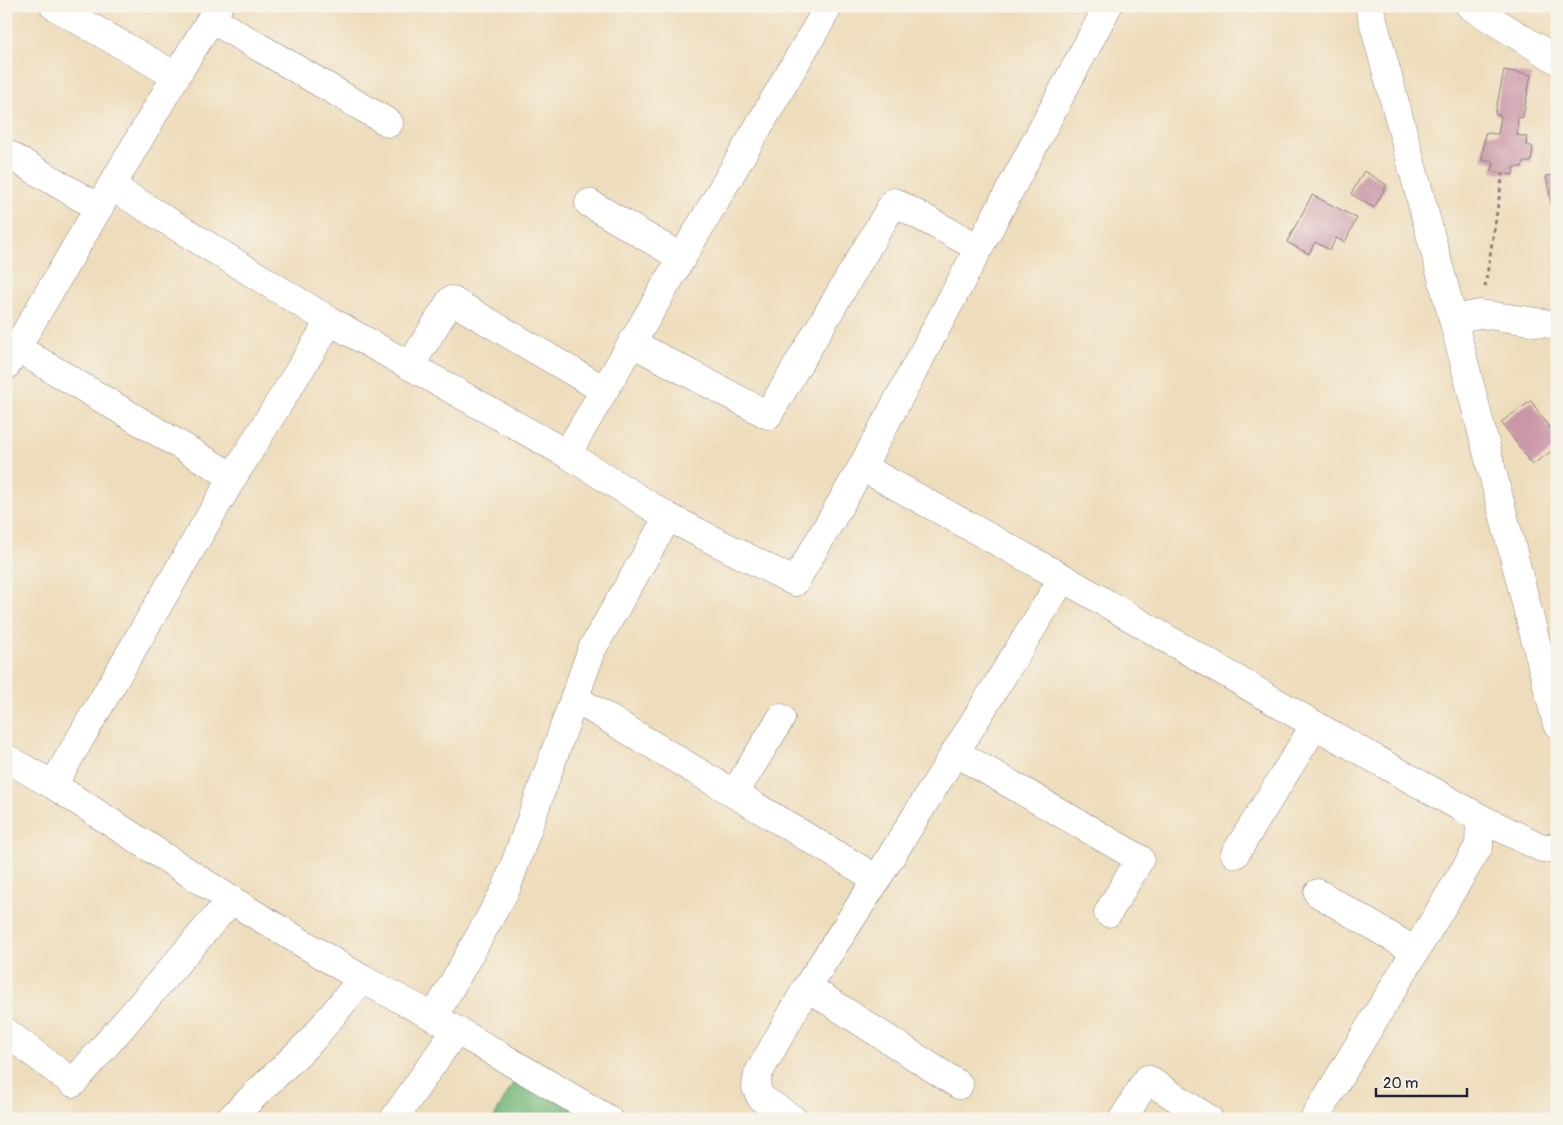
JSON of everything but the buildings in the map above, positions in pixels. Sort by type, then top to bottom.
[{"type":"street","points":[[54,6],[176,76]]},
{"type":"street","points":[[567,454],[829,6]]},
{"type":"street","points":[[6,153],[105,197],[567,454],[668,516],[794,582],[862,466],[1108,6]]},
{"type":"street","points":[[1370,6],[1453,319],[1552,678],[1557,724]]},
{"type":"street","points":[[1470,6],[1557,60]]},
{"type":"street","points":[[233,477],[12,357],[176,76],[215,13],[388,123]]},
{"type":"street","points":[[632,343],[768,415],[894,202],[979,248]]},
{"type":"street","points":[[589,203],[682,258]]},
{"type":"street","points":[[410,366],[451,300],[604,390]]},
{"type":"street","points":[[1453,319],[1480,314],[1557,325]]},
{"type":"street","points":[[52,785],[233,477],[330,321]]},
{"type":"street","points":[[862,466],[1062,578],[1315,725],[1480,818],[1542,848],[1557,848]]},
{"type":"street","points":[[394,1119],[445,1023],[506,889],[592,649],[668,516]]},
{"type":"street","points":[[793,1119],[762,1098],[756,1087],[758,1074],[807,987],[877,879],[1062,578]]},
{"type":"street","points":[[574,698],[877,879]]},
{"type":"street","points":[[734,794],[781,718]]},
{"type":"street","points":[[1235,854],[1315,725]]},
{"type":"street","points":[[955,752],[1140,859],[1108,913]]},
{"type":"street","points":[[6,758],[52,785],[231,900],[362,979],[445,1023],[608,1119]]},
{"type":"street","points":[[1314,1119],[1479,846],[1480,818]]},
{"type":"street","points":[[1318,893],[1415,951]]},
{"type":"street","points":[[6,1032],[73,1083],[231,900]]},
{"type":"street","points":[[238,1117],[311,1042],[362,979]]},
{"type":"street","points":[[807,987],[959,1085]]},
{"type":"street","points":[[1123,1119],[1147,1079],[1209,1119]]},
{"type":"path","points":[[1480,314],[1503,173]]},
{"type":"green space","points":[[519,1073],[597,1119],[493,1119]]}]
